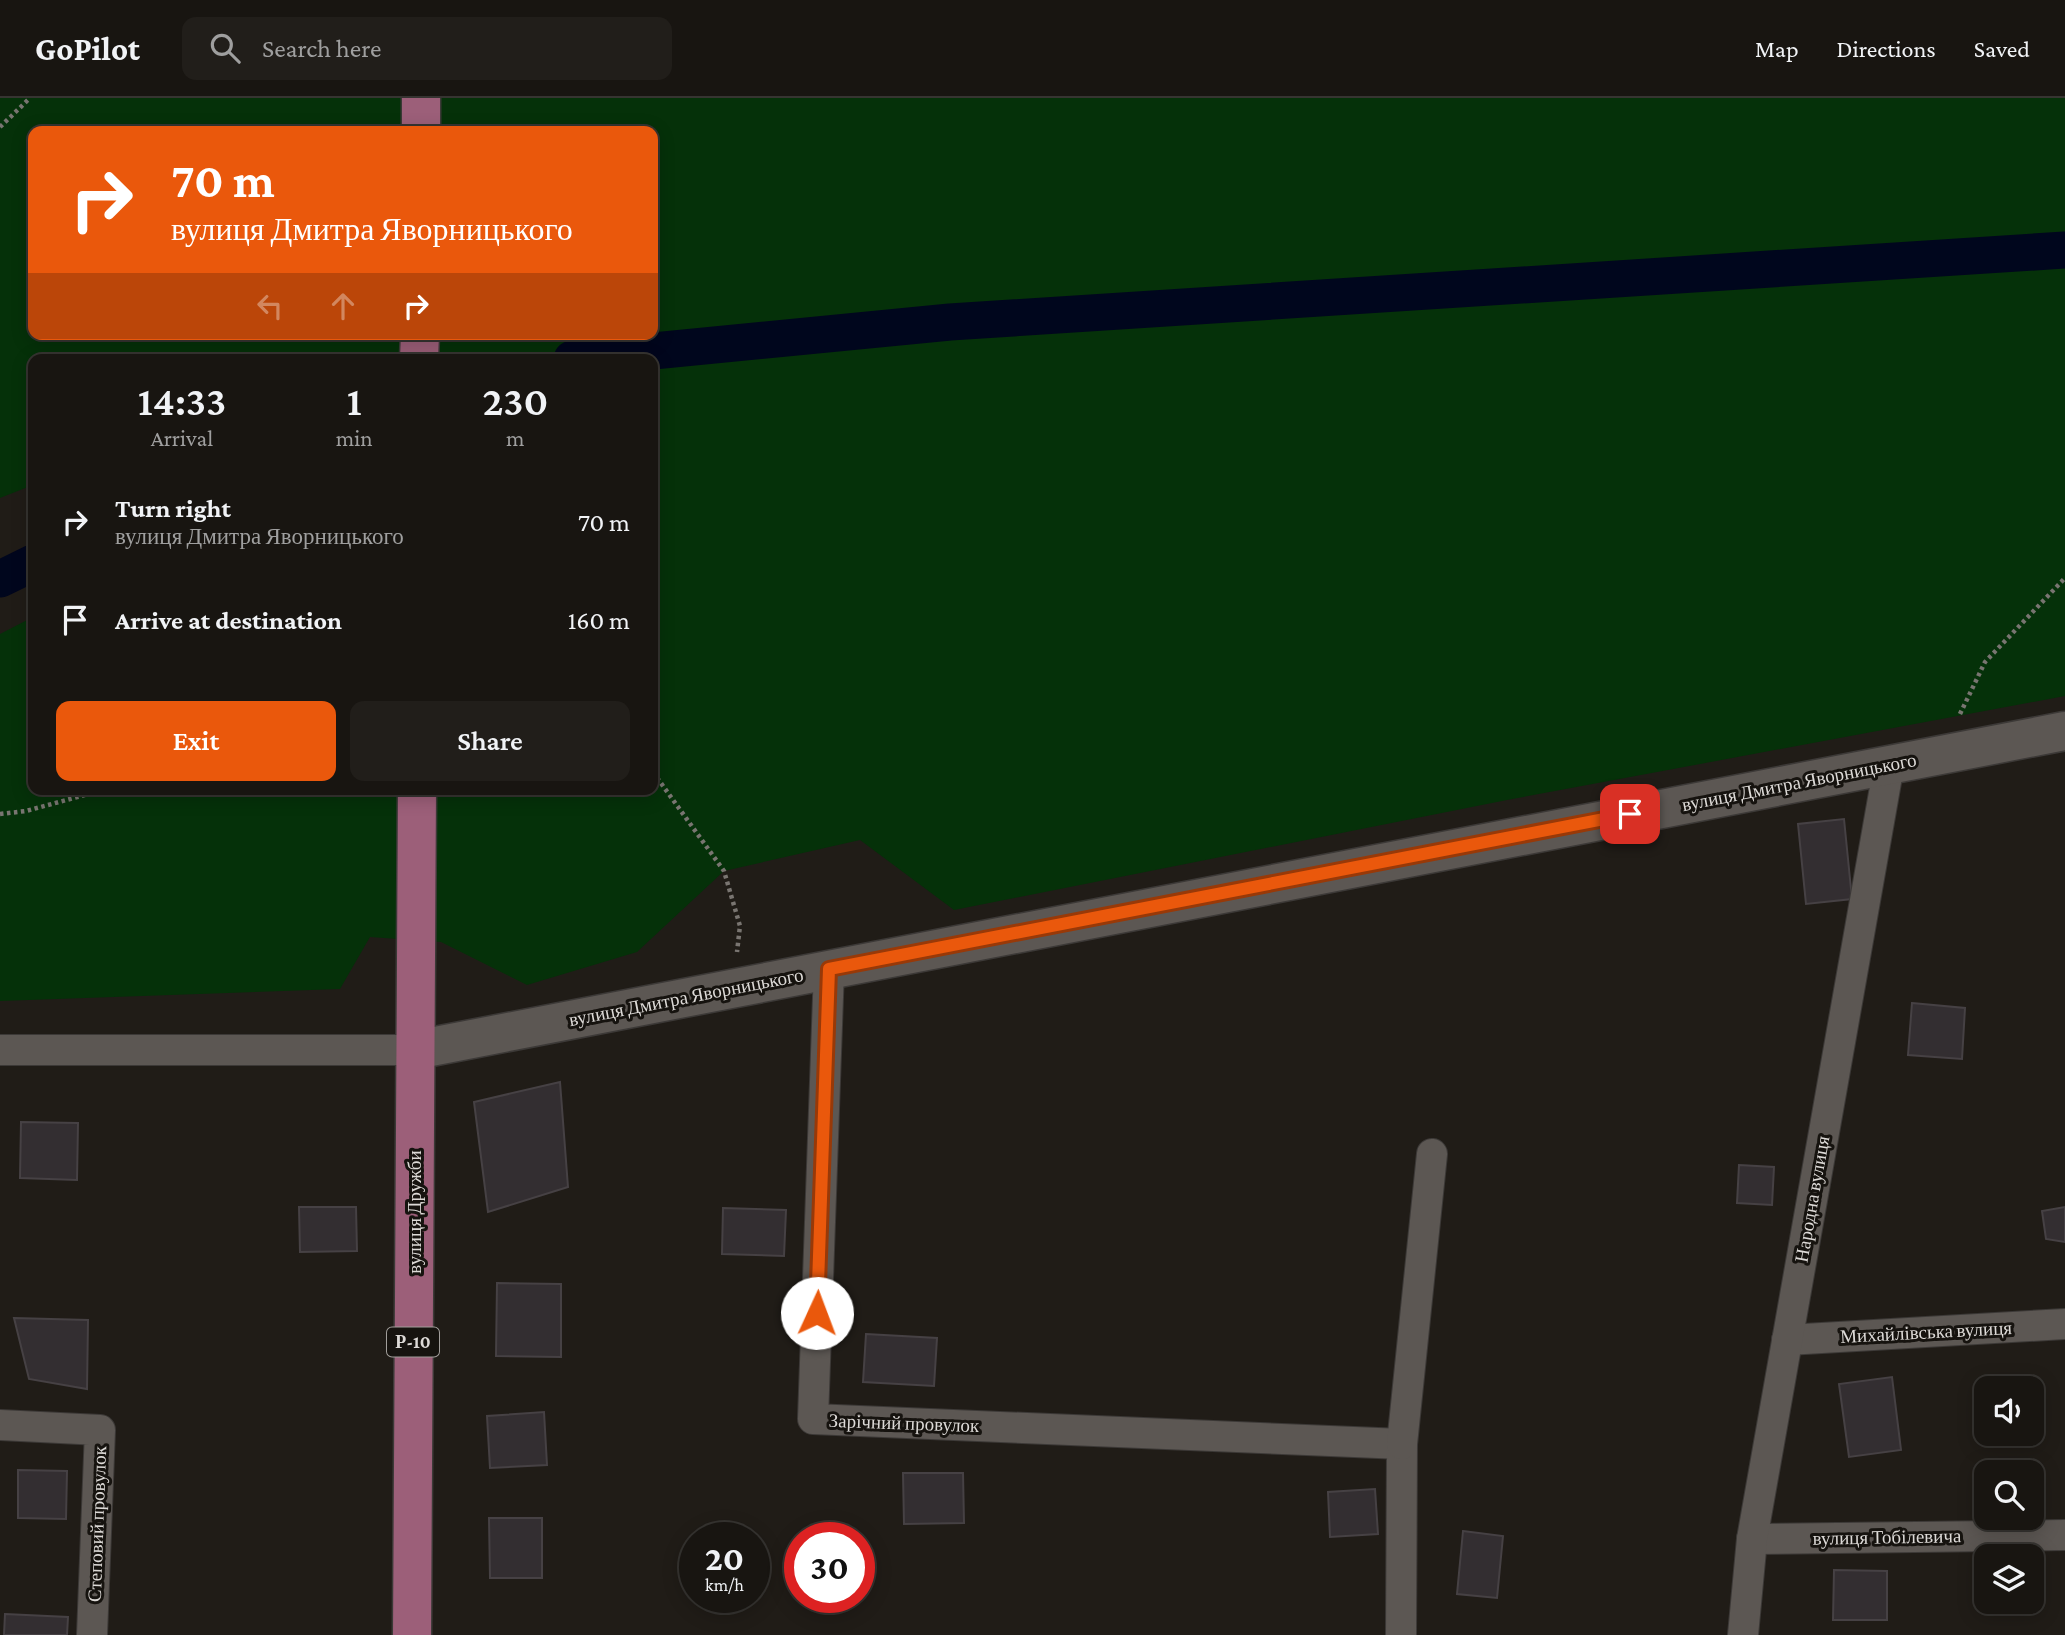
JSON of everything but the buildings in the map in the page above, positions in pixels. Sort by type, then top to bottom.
[{"type":"main road","points":[[421,98],[421,126]]},
{"type":"main road","name":"вулиця Дмитра Яворницького","points":[[415,1049],[2065,731]]},
{"type":"main road","name":"вулиця Дружби","points":[[412,1635],[417,795]]},
{"type":"street","name":"Народна вулиця","points":[[1743,1635],[1752,1539],[1889,765]]},
{"type":"street","name":"Зарічний провулок","points":[[829,969],[813,1419],[1402,1444]]},
{"type":"street","name":"вулиця Дмитра Яворницького","points":[[0,1050],[415,1049]]},
{"type":"street","points":[[1401,1635],[1402,1444],[1432,1154]]},
{"type":"street","name":"Михайлівська вулиця","points":[[1787,1340],[2065,1324]]},
{"type":"street","name":"Степовий провулок","points":[[0,1425],[100,1430],[92,1635]]},
{"type":"street","name":"вулиця Тобілевича","points":[[1752,1539],[2065,1535]]},
{"type":"path","points":[[0,127],[30,98]]},
{"type":"path","points":[[1959,716],[1985,662],[2065,578]]},
{"type":"path","points":[[658,779],[724,871],[740,926],[733,988]]},
{"type":"path","points":[[0,814],[26,811],[85,795]]},
{"type":"green space","points":[[0,98],[2065,98],[2065,696],[1507,800],[954,910],[860,840],[724,871],[637,952],[527,985],[441,942],[370,937],[340,989],[0,1001],[0,634],[28,620],[28,795],[658,795],[658,354],[28,354],[28,487],[0,498]]},
{"type":"waterway","points":[[623,354],[950,322],[2065,250]]},
{"type":"waterway","points":[[0,579],[28,565]]},
{"type":"route","points":[[817,1313],[829,969],[1630,814]]}]
